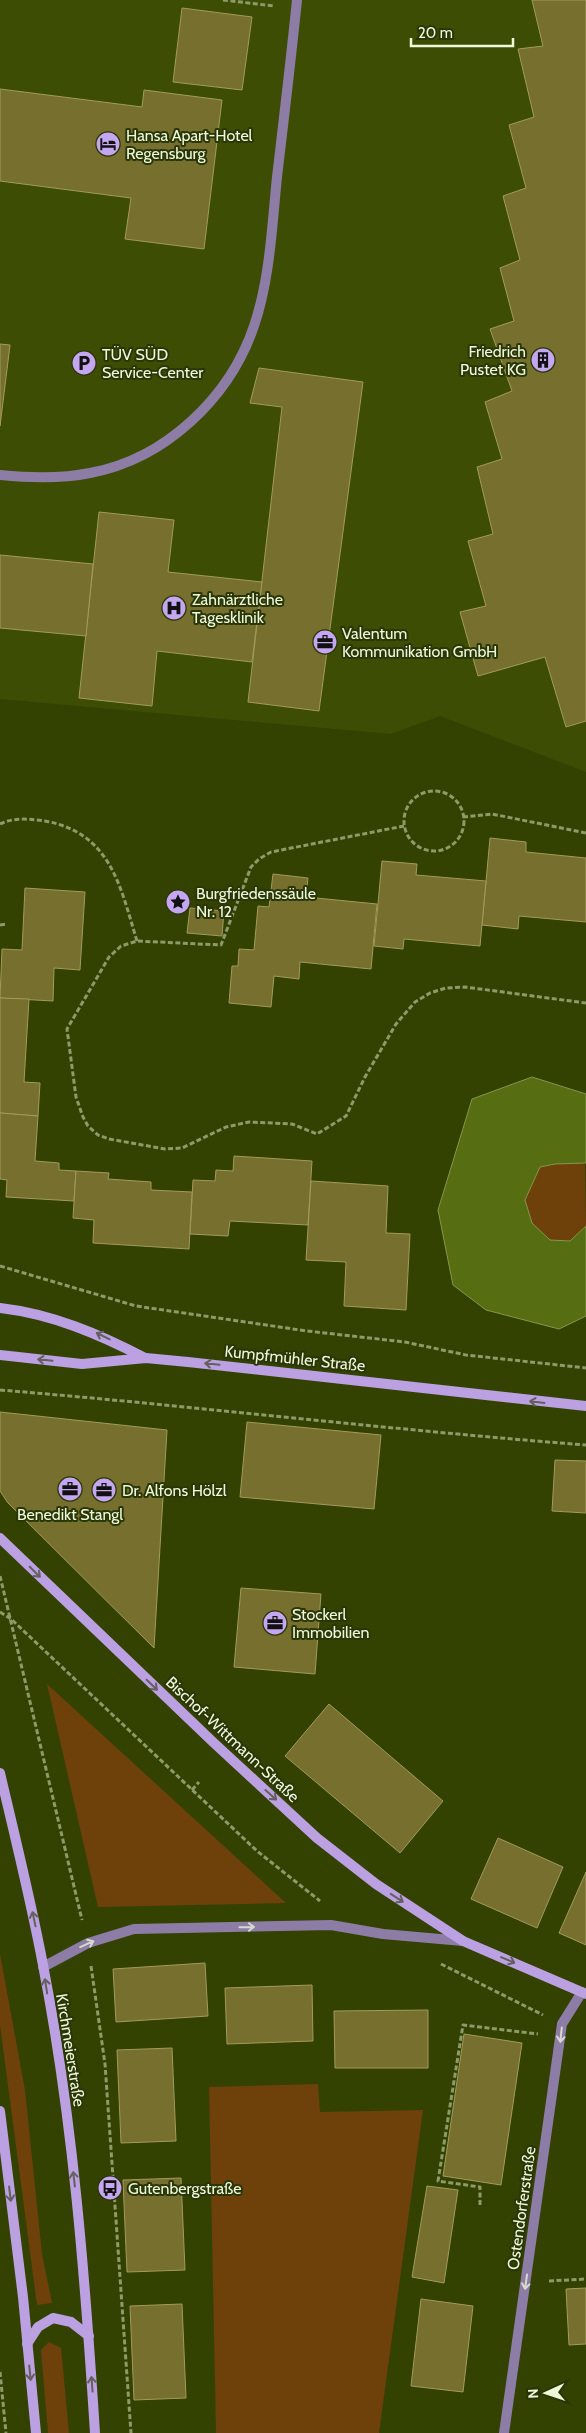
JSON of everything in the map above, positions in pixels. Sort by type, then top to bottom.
[{"type":"street","points":[[0,475],[62,477],[92,473],[119,465],[155,449],[182,430],[209,405],[234,373],[255,326],[267,269],[296,4]]},
{"type":"street","points":[[0,1308],[88,1330],[146,1358]]},
{"type":"street","name":"Kumpfmühler Straße","points":[[0,1356],[82,1364],[146,1358],[586,1406]]},
{"type":"street","name":"Bischof-Wittmann-Straße","points":[[0,1538],[168,1700],[317,1838],[376,1884],[463,1941],[584,1993]]},
{"type":"street","name":"Kirchmeierstraße","points":[[0,1774],[44,1966],[76,2191],[89,2336],[95,2433]]},
{"type":"street","name":"Bischof-Wittmann-Straße","points":[[44,1966],[88,1942],[134,1929],[331,1925],[383,1934],[463,1941]]},
{"type":"street","name":"Ostendorferstraße","points":[[504,2433],[562,2024],[584,1993]]},
{"type":"street","points":[[0,2110],[36,2433]]},
{"type":"street","points":[[27,2344],[38,2327],[53,2318],[71,2322],[89,2336]]},
{"type":"path","points":[[223,0],[296,4]]},
{"type":"path","points":[[429,792],[441,792],[451,798],[459,806],[463,817],[462,829],[458,839],[449,847],[438,851],[427,850],[416,845],[408,837],[404,826],[405,814],[410,804],[418,796],[429,792]]},
{"type":"path","points":[[463,817],[492,814],[586,834]]},
{"type":"path","points":[[0,824],[28,818],[54,823],[81,833],[100,849],[118,880],[137,941]]},
{"type":"path","points":[[404,826],[271,852],[259,859],[251,867],[221,945],[137,941],[122,946],[109,957],[67,1029],[76,1096],[88,1126],[98,1135],[109,1139],[164,1149],[182,1148],[226,1127],[249,1122],[292,1124],[318,1134],[346,1116],[365,1077],[396,1024],[415,1002],[430,993],[446,988],[465,987],[586,1003]]},
{"type":"path","points":[[0,925],[7,924]]},
{"type":"path","points":[[0,1266],[136,1306],[307,1331],[405,1342],[466,1355],[586,1368]]},
{"type":"path","points":[[0,1390],[185,1405],[384,1427],[586,1445]]},
{"type":"path","points":[[0,1576],[88,1942],[106,2064],[112,2188],[131,2433]]},
{"type":"path","points":[[0,1612],[11,1619],[256,1851],[322,1903]]},
{"type":"path","points":[[192,1790],[199,1782]]},
{"type":"path","points":[[434,1960],[562,2024]]},
{"type":"path","points":[[480,2205],[480,2187],[438,2181],[463,2025],[561,2037]]},
{"type":"path","points":[[560,2280],[586,2279]]},
{"type":"path","points":[[0,2372],[6,2433]]},
{"type":"shaded area","points":[[0,0],[586,0],[586,772],[440,716],[391,734],[0,699]]},
{"type":"shaded area","points":[[532,1077],[586,1094],[586,1163],[555,1164],[540,1167],[525,1200],[532,1223],[550,1240],[570,1241],[586,1226],[586,1316],[559,1329],[486,1310],[453,1285],[438,1210],[472,1099]]},
{"type":"shaded area","points":[[585,1162],[586,1226],[570,1241],[550,1240],[532,1224],[525,1200],[539,1167]]},
{"type":"shaded area","points":[[47,1684],[286,1903],[98,1907]]},
{"type":"shaded area","points":[[0,1954],[25,2090],[42,2254],[52,2303],[37,2305],[0,2025]]},
{"type":"shaded area","points":[[318,2084],[320,2112],[423,2110],[379,2433],[216,2433],[209,2087]]},
{"type":"shaded area","points":[[49,2342],[61,2348],[69,2433],[48,2433],[41,2350]]},
{"type":"building","name":"Friedrich Pustet KG","points":[[532,0],[586,0],[586,721],[566,727],[545,657],[478,676],[460,612],[486,606],[468,541],[493,534],[477,467],[502,459],[485,402],[512,391],[490,329],[514,321],[500,268],[520,260],[503,196],[526,188],[509,125],[534,117],[518,49],[543,46]]},
{"type":"building","points":[[182,8],[252,17],[242,90],[173,82]]},
{"type":"building","name":"Hansa Apart-Hotel Regensburg","points":[[0,89],[142,107],[144,90],[222,100],[204,249],[125,239],[131,198],[0,181]]},
{"type":"building","points":[[0,344],[10,345],[0,426]]},
{"type":"building","points":[[259,368],[363,382],[319,711],[248,702],[282,407],[250,403]]},
{"type":"building","points":[[99,512],[174,520],[168,572],[262,582],[252,662],[157,651],[152,706],[79,698]]},
{"type":"building","points":[[0,555],[93,564],[86,636],[0,628]]},
{"type":"building","points":[[490,838],[526,842],[526,852],[586,858],[586,922],[519,916],[518,929],[482,925]]},
{"type":"building","points":[[382,861],[417,864],[416,875],[486,881],[480,946],[404,939],[403,949],[374,946]]},
{"type":"building","points":[[273,874],[308,878],[306,897],[377,904],[371,969],[300,962],[299,979],[274,976],[271,1007],[229,1003],[232,966],[238,966],[239,949],[254,950],[258,906],[269,907]]},
{"type":"building","points":[[25,888],[85,892],[80,970],[54,968],[53,1001],[0,998],[2,949],[22,950]]},
{"type":"building","points":[[190,908],[224,911],[222,936],[187,933]]},
{"type":"building","points":[[0,998],[29,999],[24,1082],[40,1083],[38,1116],[0,1113]]},
{"type":"building","points":[[0,1113],[38,1116],[35,1161],[59,1163],[59,1170],[76,1171],[74,1201],[6,1197],[7,1180],[0,1179]]},
{"type":"building","points":[[234,1156],[312,1161],[308,1225],[230,1221],[228,1236],[190,1234],[193,1180],[215,1181],[216,1170],[233,1171]]},
{"type":"building","points":[[76,1171],[109,1173],[108,1179],[151,1182],[151,1190],[192,1192],[189,1249],[93,1243],[94,1220],[73,1218]]},
{"type":"building","points":[[311,1181],[388,1186],[386,1233],[410,1234],[406,1310],[344,1306],[346,1262],[306,1260]]},
{"type":"building","points":[[0,1412],[167,1430],[154,1648],[8,1503],[0,1491]]},
{"type":"building","points":[[247,1422],[381,1435],[374,1509],[240,1497]]},
{"type":"building","points":[[555,1460],[586,1461],[586,1513],[552,1511]]},
{"type":"building","points":[[241,1588],[321,1594],[315,1674],[234,1667]]},
{"type":"building","points":[[329,1704],[443,1801],[400,1853],[285,1756]]},
{"type":"building","points":[[498,1838],[563,1867],[537,1928],[471,1899]]},
{"type":"building","points":[[586,1872],[586,1945],[559,1933]]},
{"type":"building","points":[[205,1963],[208,2016],[116,2022],[113,1969]]},
{"type":"building","points":[[312,1985],[313,2041],[227,2044],[225,1988]]},
{"type":"building","points":[[428,2010],[428,2068],[335,2068],[334,2011]]},
{"type":"building","points":[[464,2034],[522,2043],[501,2185],[443,2176]]},
{"type":"building","points":[[172,2048],[176,2141],[121,2143],[117,2050]]},
{"type":"building","points":[[181,2178],[185,2270],[127,2272],[123,2180]]},
{"type":"building","points":[[427,2186],[458,2190],[444,2283],[412,2277]]},
{"type":"building","points":[[586,2288],[586,2344],[569,2345],[566,2289]]},
{"type":"building","points":[[421,2299],[473,2306],[463,2392],[411,2386]]},
{"type":"building","points":[[182,2304],[186,2398],[134,2400],[130,2306]]},
{"type":"place","name":"Hansa Apart-Hotel Regensburg","points":[[108,144]]},
{"type":"place","name":"Friedrich Pustet KG","points":[[543,360]]},
{"type":"place","name":"TÜV SÜD Service-Center","points":[[84,363]]},
{"type":"place","name":"Zahnärztliche Tagesklinik","points":[[174,608]]},
{"type":"place","name":"Valentum Kommunikation GmbH","points":[[325,642]]},
{"type":"place","name":"Burgfriedenssäule Nr. 12","points":[[178,902]]},
{"type":"place","name":"Benedikt Stangl","points":[[70,1489]]},
{"type":"place","name":"Dr. Alfons Hölzl","points":[[104,1490]]},
{"type":"place","name":"Stockerl Immobilien","points":[[275,1623]]},
{"type":"place","name":"Gutenbergstraße","points":[[110,2188]]}]
